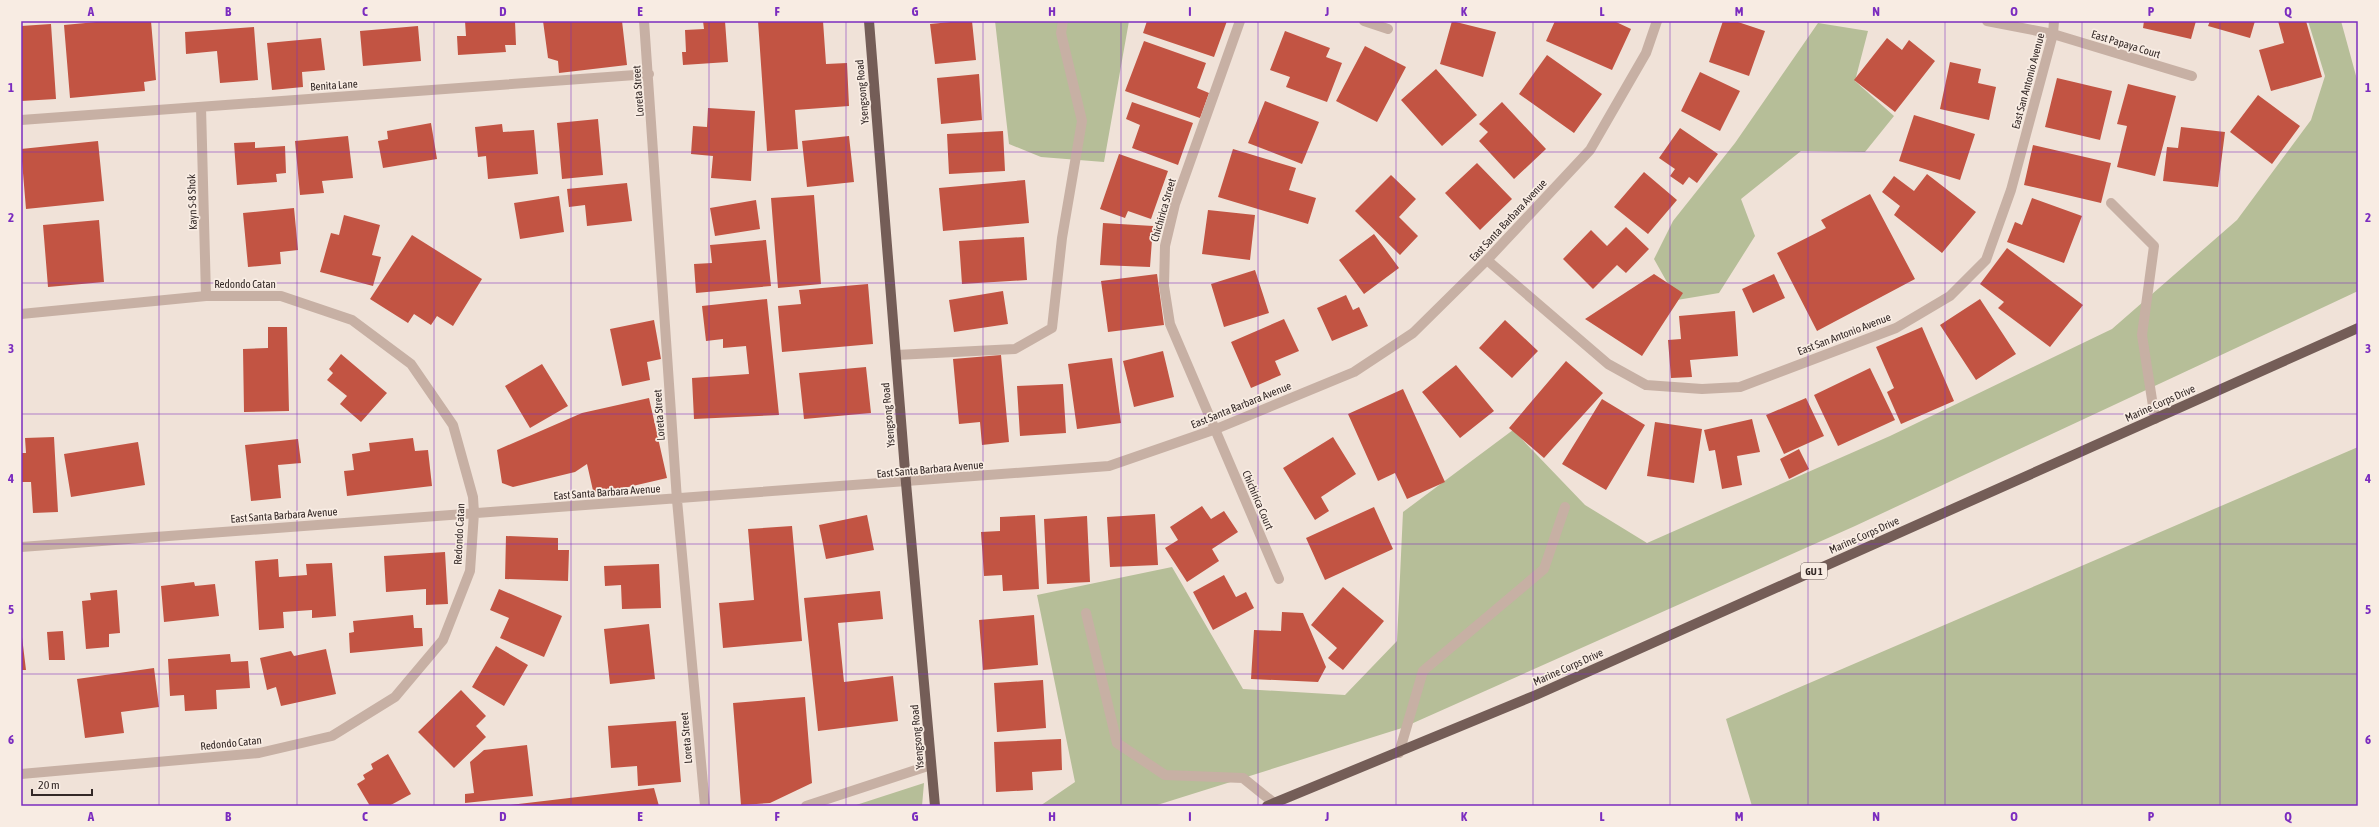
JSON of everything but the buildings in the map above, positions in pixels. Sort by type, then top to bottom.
[{"type":"main road","name":"Ysengsong Road","points":[[869,21],[906,483],[935,806]]},
{"type":"main road","name":"Marine Corps Drive","points":[[1271,805],[1543,691],[2358,328]]},
{"type":"street","name":"Loreta Street","points":[[644,21],[649,74],[676,500],[705,806]]},
{"type":"street","points":[[896,355],[1015,350],[1052,328],[1062,238],[1082,121],[1061,33],[1063,21]]},
{"type":"street","name":"Chichirica Street","points":[[1216,429],[1170,324],[1164,286],[1165,246],[1175,204],[1240,21]]},
{"type":"street","points":[[1364,21],[1388,29]]},
{"type":"street","name":"East Santa Barbara Avenue","points":[[21,547],[474,513],[906,483],[1109,466],[1216,429],[1354,372],[1413,333],[1487,260],[1590,150],[1646,53],[1657,21]]},
{"type":"street","name":"East Papaya Court","points":[[1987,21],[2053,34],[2192,76]]},
{"type":"street","name":"East San Antonio Avenue","points":[[1487,260],[1608,364],[1646,385],[1702,389],[1740,387],[1896,328],[1950,296],[1986,260],[2011,190],[2053,34],[2054,21]]},
{"type":"street","name":"Benita Lane","points":[[21,120],[649,74]]},
{"type":"street","name":"Kayn S-8 Shok","points":[[201,107],[206,296]]},
{"type":"street","points":[[2111,203],[2154,246],[2142,336],[2155,419]]},
{"type":"street","name":"Redondo Catan","points":[[21,314],[206,296],[281,296],[352,320],[411,364],[453,425],[473,497],[474,513],[470,571],[443,640],[395,697],[332,736],[259,754],[21,774]]},
{"type":"street","name":"Chichirica Court","points":[[1216,429],[1279,580]]},
{"type":"street","points":[[1399,752],[1423,672],[1544,569],[1565,507]]},
{"type":"street","points":[[1086,613],[1117,743],[1165,776],[1243,778],[1271,805]]},
{"type":"street","points":[[806,806],[931,765]]},
{"type":"green space","points":[[995,21],[1129,21],[1104,162],[1041,157],[1009,144]]},
{"type":"green space","points":[[2308,21],[2341,21],[2358,83],[2358,291],[1855,526],[1402,728],[1154,806],[1040,806],[1075,782],[1037,595],[1172,567],[1243,689],[1345,695],[1397,641],[1403,512],[1513,430],[1585,505],[1647,543],[1890,436],[2112,329],[2237,220],[2311,120],[2325,76]]},
{"type":"green space","points":[[1818,23],[1868,31],[1855,81],[1894,116],[1865,152],[1801,151],[1741,199],[1755,236],[1719,293],[1677,300],[1654,259],[1673,221],[1735,143]]},
{"type":"green space","points":[[2358,447],[2358,806],[1752,806],[1726,719]]},
{"type":"green space","points":[[924,783],[922,806],[853,806]]}]
